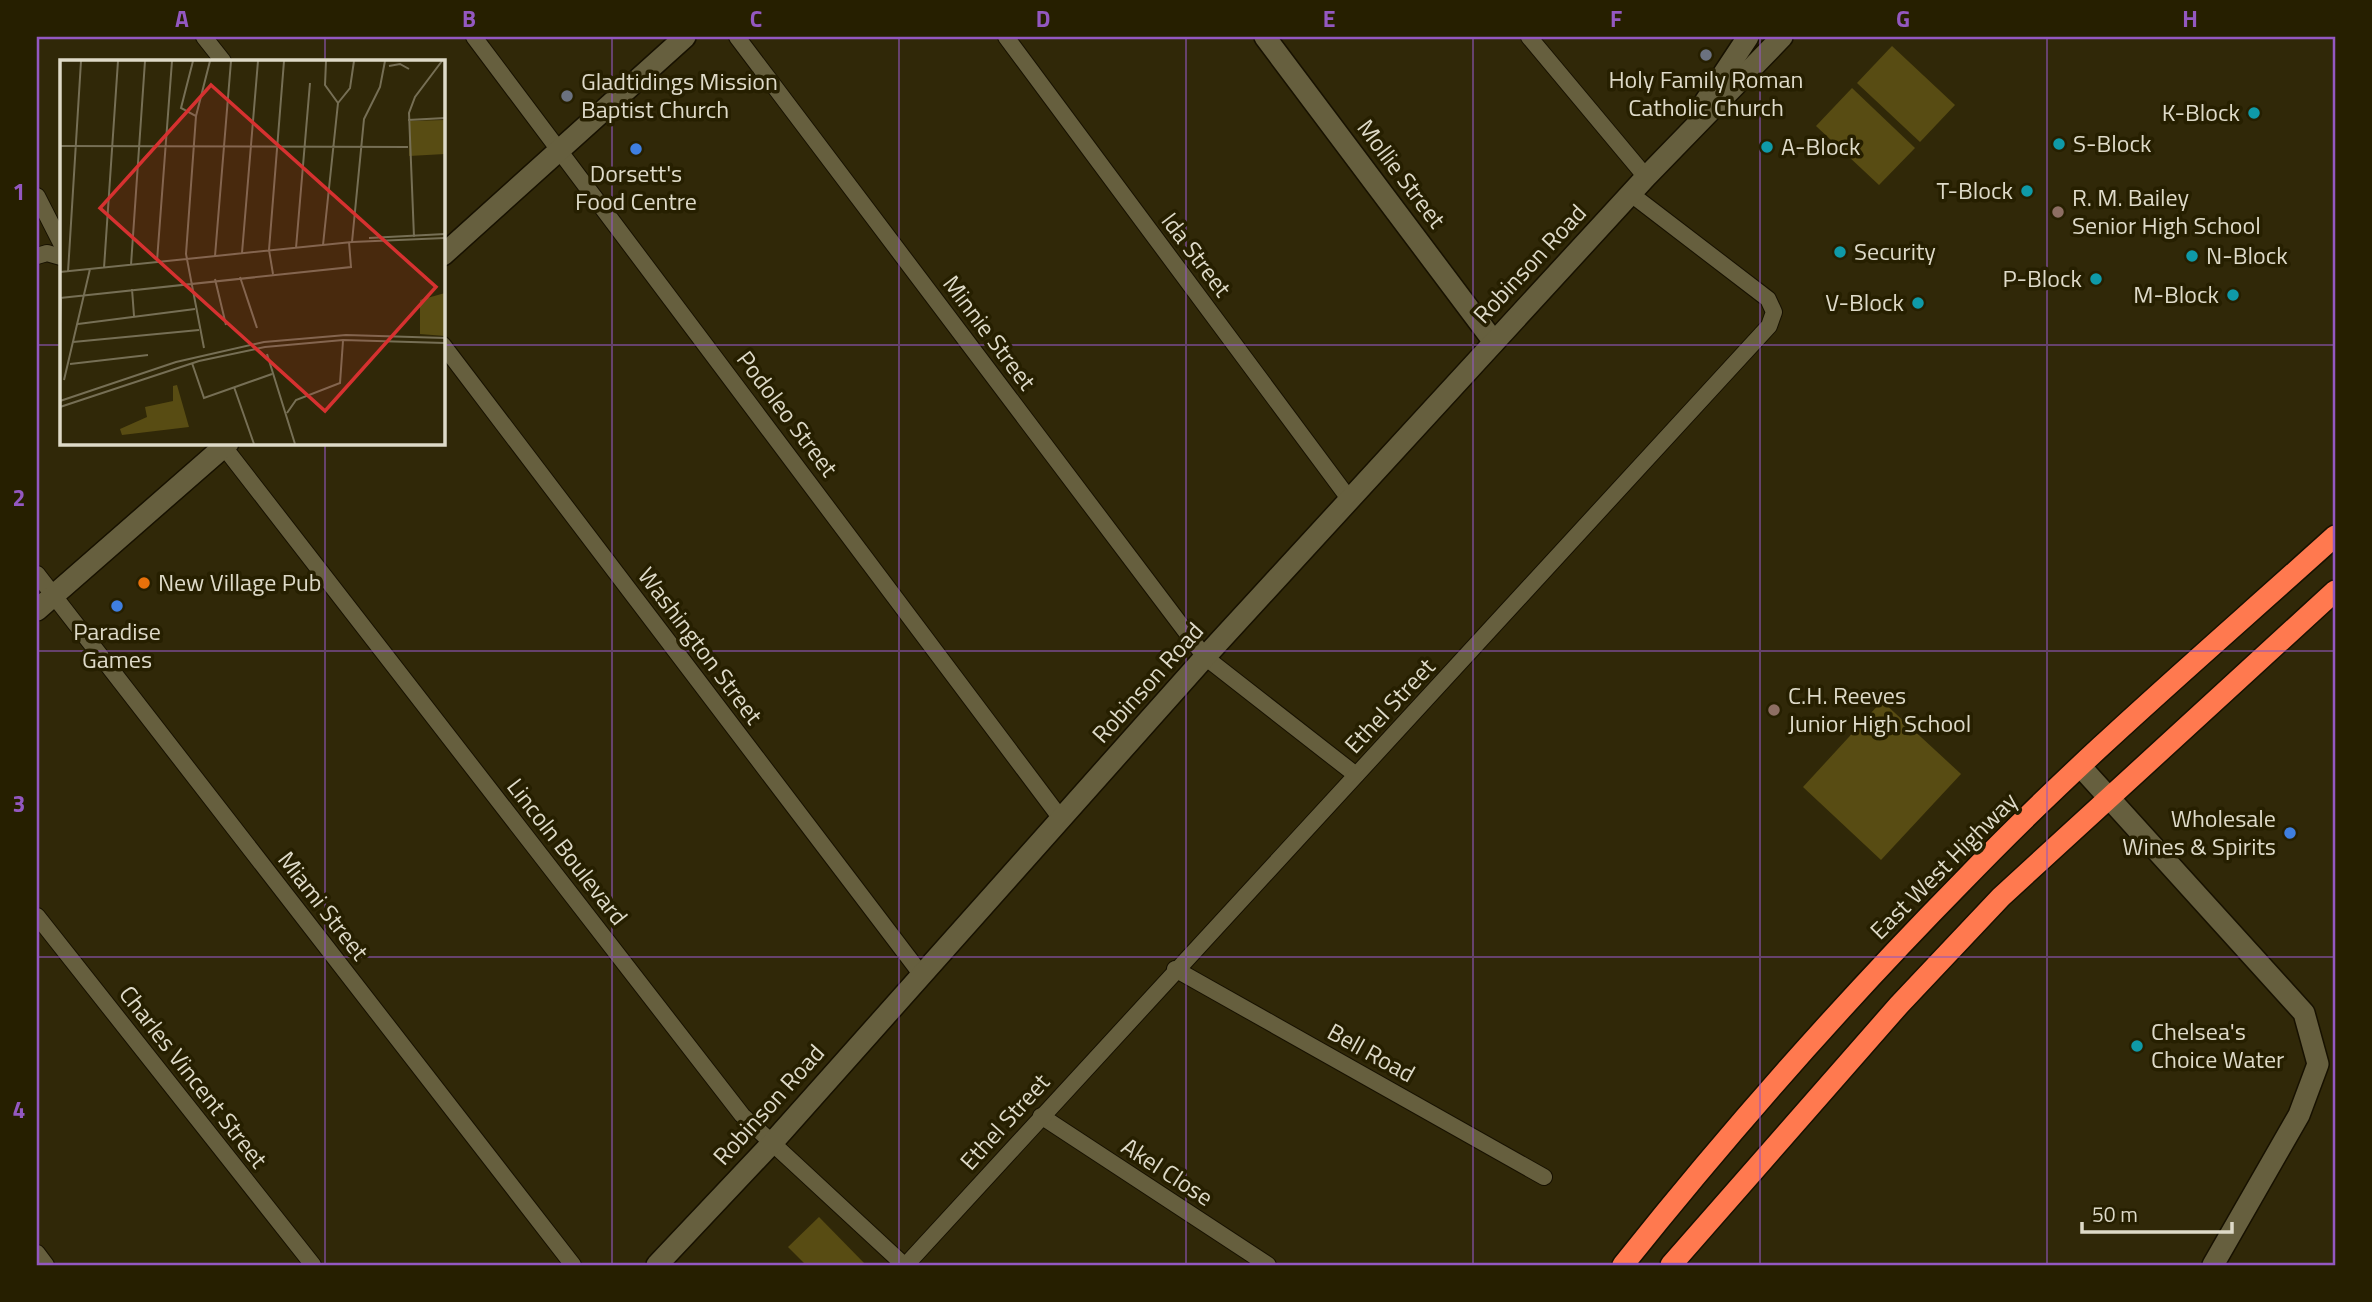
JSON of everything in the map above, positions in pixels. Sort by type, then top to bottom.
[{"type":"highway","name":"East West Highway","points":[[1623,1265],[1756,1105],[1964,879],[2081,767],[2335,536]]},
{"type":"highway","points":[[1671,1265],[1899,1005],[2001,897],[2335,591]]},
{"type":"main road","points":[[444,254],[685,37]]},
{"type":"main road","name":"Mollie Street","points":[[1265,37],[1494,342]]},
{"type":"main road","name":"Robinson Road","points":[[1681,139],[1729,62],[1748,37]]},
{"type":"main road","name":"Robinson Road","points":[[657,1265],[773,1142],[1205,657],[1681,139],[1782,37]]},
{"type":"main road","points":[[37,610],[224,444]]},
{"type":"main road","points":[[2081,767],[2304,1013],[2318,1064],[2299,1115],[2213,1265]]},
{"type":"street","points":[[204,37],[222,60]]},
{"type":"street","name":"Podoleo Street","points":[[474,37],[562,150],[1062,820]]},
{"type":"street","name":"Minnie Street","points":[[737,37],[1205,657],[1356,775]]},
{"type":"street","name":"Ida Street","points":[[1006,37],[1350,500]]},
{"type":"street","points":[[1530,37],[1646,177]]},
{"type":"street","name":"Ethel Street","points":[[905,1265],[1175,969],[1525,594],[1773,320],[1773,305],[1768,299],[1631,194]]},
{"type":"street","points":[[37,196],[60,241]]},
{"type":"street","points":[[37,256],[47,253],[60,257]]},
{"type":"street","name":"Washington Street","points":[[444,346],[922,974]]},
{"type":"street","name":"Lincoln Boulevard","points":[[224,444],[742,1115],[905,1265]]},
{"type":"street","name":"Miami Street","points":[[37,574],[573,1265]]},
{"type":"street","name":"Charles Vincent Street","points":[[37,916],[313,1265]]},
{"type":"street","name":"Bell Road","points":[[1175,969],[1544,1177]]},
{"type":"street","name":"Akel Close","points":[[1041,1116],[1268,1265]]},
{"type":"street","points":[[37,1253],[46,1265]]},
{"type":"shaded area","points":[[1892,46],[1955,105],[1920,142],[1857,83]]},
{"type":"shaded area","points":[[1852,88],[1915,148],[1879,185],[1816,126]]},
{"type":"shaded area","points":[[1882,701],[1961,774],[1881,860],[1803,787]]},
{"type":"shaded area","points":[[819,1217],[866,1265],[806,1265],[788,1247]]},
{"type":"place","name":"Holy Family Roman Catholic Church","points":[[1706,55]]},
{"type":"place","name":"Gladtidings Mission Baptist Church","points":[[567,96]]},
{"type":"place","name":"K-Block","points":[[2254,113]]},
{"type":"place","name":"S-Block","points":[[2059,144]]},
{"type":"place","name":"A-Block","points":[[1767,147]]},
{"type":"place","name":"Dorsett's Food Centre","points":[[636,149]]},
{"type":"place","name":"T-Block","points":[[2027,191]]},
{"type":"place","name":"R. M. Bailey Senior High School","points":[[2058,212]]},
{"type":"place","name":"Security","points":[[1840,252]]},
{"type":"place","name":"N-Block","points":[[2192,256]]},
{"type":"place","name":"P-Block","points":[[2096,279]]},
{"type":"place","name":"M-Block","points":[[2233,295]]},
{"type":"place","name":"V-Block","points":[[1918,303]]},
{"type":"place","name":"New Village Pub","points":[[144,583]]},
{"type":"place","name":"Paradise Games","points":[[117,606]]},
{"type":"place","name":"C.H. Reeves Junior High School","points":[[1774,710]]},
{"type":"place","name":"Wholesale Wines & Spirits","points":[[2290,833]]},
{"type":"place","name":"Chelsea's Choice Water","points":[[2137,1046]]}]
